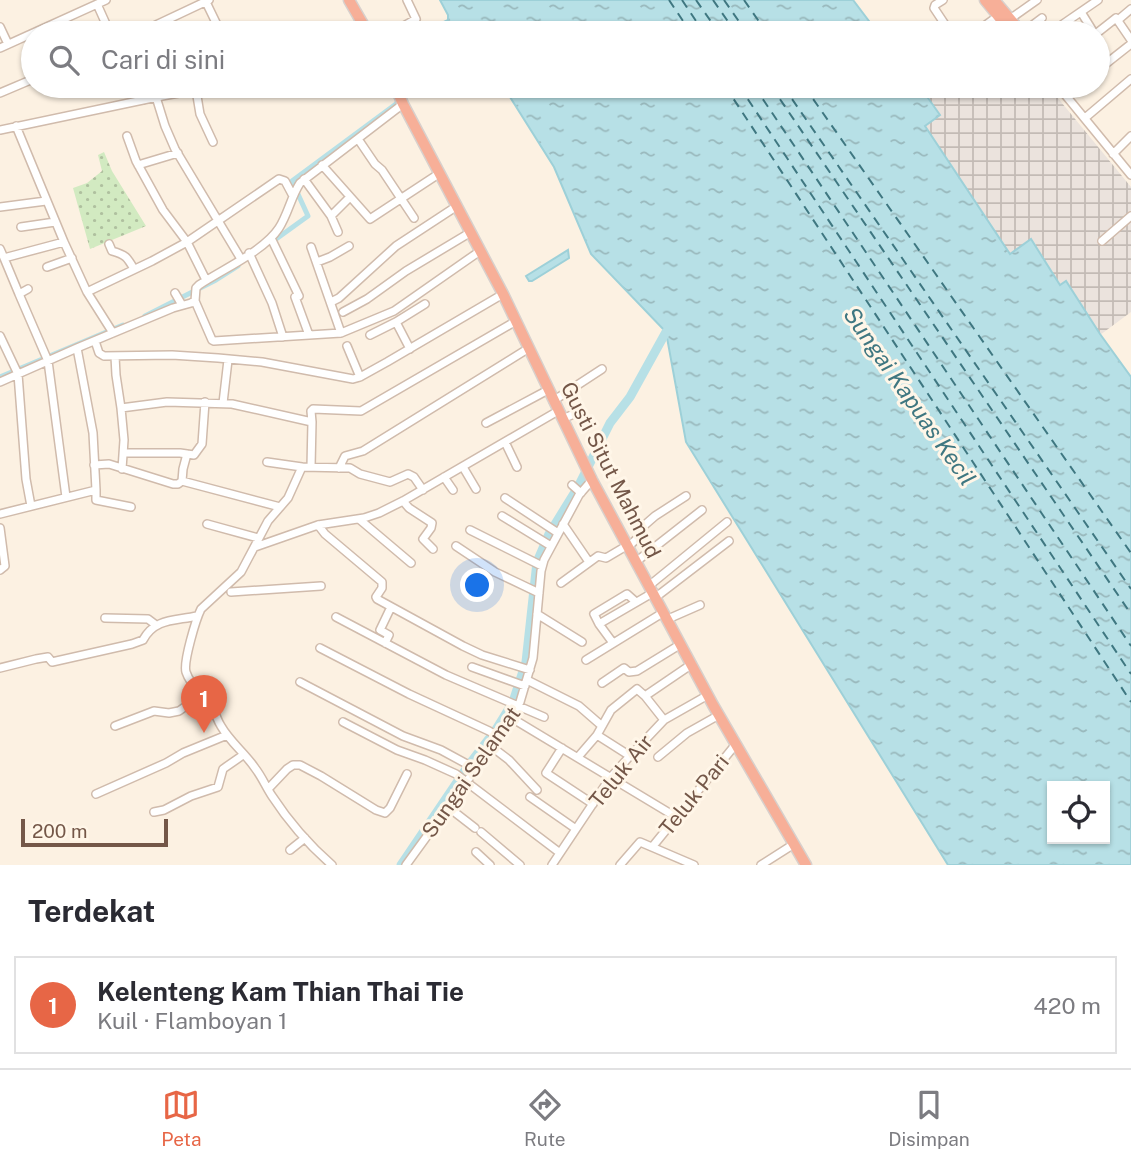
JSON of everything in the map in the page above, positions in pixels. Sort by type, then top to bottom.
[{"type":"highway","points":[[349,0],[360,21]]},
{"type":"highway","points":[[985,0],[1002,21]]},
{"type":"highway","points":[[994,0],[1010,19]]},
{"type":"highway","name":"Gusti Situt Mahmud","points":[[400,98],[503,294],[591,478],[719,715],[806,865]]},
{"type":"street","points":[[59,21],[106,0]]},
{"type":"street","points":[[407,0],[416,19],[412,21]]},
{"type":"street","points":[[943,0],[934,8],[943,21]]},
{"type":"street","points":[[1010,19],[1037,0]]},
{"type":"street","points":[[1068,21],[1098,0]]},
{"type":"street","points":[[164,21],[207,1],[216,21]]},
{"type":"street","points":[[97,4],[105,21]]},
{"type":"street","points":[[1110,22],[1116,18],[1118,20],[1131,9]]},
{"type":"street","points":[[1081,12],[1087,21]]},
{"type":"street","points":[[991,21],[998,16]]},
{"type":"street","points":[[1038,21],[1042,18]]},
{"type":"street","points":[[1110,58],[1130,38],[1118,20]]},
{"type":"street","points":[[0,27],[4,46],[21,38]]},
{"type":"street","points":[[1110,97],[1131,79]]},
{"type":"street","points":[[0,93],[21,84]]},
{"type":"street","points":[[0,130],[152,98]]},
{"type":"street","points":[[156,98],[165,126],[178,153],[241,259]]},
{"type":"street","points":[[197,98],[200,114],[213,142]]},
{"type":"street","points":[[1068,98],[1129,170]]},
{"type":"street","points":[[1085,118],[1109,98]]},
{"type":"street","points":[[0,382],[47,358],[95,341],[179,299],[191,303],[206,280],[273,241],[302,181],[403,104]]},
{"type":"street","points":[[16,126],[64,242],[88,292],[112,331]]},
{"type":"street","points":[[127,136],[138,165],[163,210],[187,242],[206,280]]},
{"type":"street","points":[[1113,153],[1131,136]]},
{"type":"street","points":[[358,139],[414,218]]},
{"type":"street","points":[[138,165],[178,153]]},
{"type":"street","points":[[322,165],[370,219],[440,173]]},
{"type":"street","points":[[88,292],[187,242],[279,179],[285,181],[293,195]]},
{"type":"street","points":[[302,181],[331,216],[338,232]]},
{"type":"street","points":[[331,216],[350,197]]},
{"type":"street","points":[[0,207],[46,201]]},
{"type":"street","points":[[331,302],[339,298],[396,246],[457,206]]},
{"type":"street","points":[[1102,240],[1131,216]]},
{"type":"street","points":[[21,228],[55,222]]},
{"type":"street","points":[[343,312],[471,232]]},
{"type":"street","points":[[273,241],[299,296],[295,297],[309,335]]},
{"type":"street","points":[[4,258],[64,242]]},
{"type":"street","points":[[109,244],[112,251],[127,257],[134,270]]},
{"type":"street","points":[[317,262],[349,246]]},
{"type":"street","points":[[312,247],[341,333]]},
{"type":"street","points":[[0,249],[47,358],[66,497]]},
{"type":"street","points":[[196,294],[212,341],[341,333],[394,311],[480,251]]},
{"type":"street","points":[[249,253],[272,303],[283,337]]},
{"type":"street","points":[[47,267],[72,258]]},
{"type":"street","points":[[19,294],[28,289]]},
{"type":"street","points":[[95,341],[102,356],[172,355],[262,362],[348,378],[360,377],[503,294]]},
{"type":"street","points":[[370,335],[425,304]]},
{"type":"street","points":[[230,591],[268,521],[288,498],[307,467],[311,411],[361,411],[516,321]]},
{"type":"street","points":[[396,322],[410,349]]},
{"type":"street","points":[[0,336],[18,372],[26,479],[31,506]]},
{"type":"street","points":[[347,346],[360,377]]},
{"type":"street","points":[[77,348],[93,433],[95,500],[131,507]]},
{"type":"street","points":[[340,468],[345,456],[363,451],[529,348]]},
{"type":"street","points":[[116,356],[124,453],[122,469]]},
{"type":"street","points":[[223,404],[228,360]]},
{"type":"street","points":[[255,547],[318,525],[379,513],[403,501],[505,442],[602,369]]},
{"type":"street","points":[[121,408],[167,402],[232,404],[312,422]]},
{"type":"street","points":[[124,453],[194,455],[202,444],[201,402]]},
{"type":"street","points":[[486,423],[555,405],[579,412]]},
{"type":"street","points":[[505,442],[517,467]]},
{"type":"street","points":[[182,481],[187,454]]},
{"type":"street","points":[[267,462],[307,467],[350,468],[360,474],[390,482],[408,474],[414,477],[423,489]]},
{"type":"street","points":[[94,465],[106,464],[173,484],[182,481],[280,507]]},
{"type":"street","points":[[463,467],[476,489]]},
{"type":"street","points":[[444,477],[453,490]]},
{"type":"street","name":"Sungai Selamat","points":[[406,865],[448,807],[471,765],[492,747],[495,734],[510,718],[513,704],[523,684],[525,668],[534,649],[538,564],[555,530],[563,524],[577,488],[591,478]]},
{"type":"street","points":[[0,513],[96,490]]},
{"type":"street","points":[[561,583],[599,556],[606,558],[629,546],[642,534],[639,530],[654,516],[686,496]]},
{"type":"street","points":[[505,498],[555,530]]},
{"type":"street","points":[[403,501],[432,523],[423,540],[433,549]]},
{"type":"street","points":[[637,561],[702,510]]},
{"type":"street","points":[[502,516],[547,543]]},
{"type":"street","points":[[359,519],[411,563]]},
{"type":"street","points":[[653,592],[727,522]]},
{"type":"street","points":[[207,524],[258,538]]},
{"type":"street","points":[[563,524],[589,562]]},
{"type":"street","points":[[318,525],[382,582],[376,598],[482,655],[525,668]]},
{"type":"street","points":[[0,528],[5,566],[0,570]]},
{"type":"street","points":[[470,530],[538,564]]},
{"type":"street","points":[[613,643],[599,624],[730,541]]},
{"type":"street","points":[[456,546],[495,572],[535,591]]},
{"type":"street","points":[[321,586],[230,591],[212,598],[197,617],[186,660],[187,673],[213,709],[220,726],[328,864]]},
{"type":"street","points":[[586,660],[666,615],[700,605]]},
{"type":"street","points":[[385,643],[389,635],[380,630],[391,607]]},
{"type":"street","points":[[537,614],[582,642]]},
{"type":"street","points":[[0,668],[48,657],[52,662],[141,642],[156,625],[197,617]]},
{"type":"street","points":[[336,617],[446,675],[544,717]]},
{"type":"street","points":[[105,618],[148,619],[156,625]]},
{"type":"street","points":[[602,683],[624,668],[629,672],[637,671],[681,644]]},
{"type":"street","points":[[320,648],[495,734]]},
{"type":"street","points":[[645,696],[692,664]]},
{"type":"street","points":[[472,667],[579,706],[602,726]]},
{"type":"street","points":[[300,682],[402,736],[471,765]]},
{"type":"street","points":[[578,757],[597,735],[611,710],[636,690],[639,689],[664,720]]},
{"type":"street","points":[[115,726],[154,711],[169,713],[179,710],[186,706],[198,691]]},
{"type":"street","name":"Teluk Air","points":[[552,865],[610,778],[630,756],[664,720],[708,695]]},
{"type":"street","points":[[658,757],[687,733],[719,715]]},
{"type":"street","points":[[510,718],[676,817]]},
{"type":"street","points":[[342,722],[397,750],[462,778],[561,853]]},
{"type":"street","points":[[96,794],[227,735]]},
{"type":"street","points":[[597,735],[630,756]]},
{"type":"street","name":"Teluk Pari","points":[[620,865],[639,842],[653,846],[736,744]]},
{"type":"street","points":[[492,747],[509,760],[537,790]]},
{"type":"street","points":[[562,748],[545,773],[593,804]]},
{"type":"street","points":[[154,812],[218,787],[223,769],[243,755]]},
{"type":"street","points":[[268,789],[287,769],[297,765],[384,813],[390,808],[407,775]]},
{"type":"street","points":[[530,797],[576,829]]},
{"type":"street","points":[[448,807],[520,865]]},
{"type":"street","points":[[290,850],[305,838]]},
{"type":"street","points":[[761,865],[794,844]]},
{"type":"street","points":[[653,846],[694,865]]},
{"type":"street","points":[[476,852],[490,865]]},
{"type":"shaded area","points":[[928,98],[1058,98],[1131,187],[1131,312],[1100,335],[1066,282],[1061,286],[1032,239],[1010,255],[925,126],[939,115]]},
{"type":"green space","points":[[104,152],[112,171],[146,226],[90,249],[73,188],[87,183],[102,171],[98,155]]},
{"type":"water","points":[[440,0],[853,0],[869,21],[446,21],[448,15]]},
{"type":"water","name":"Sungai Kapuas Kecil","points":[[511,98],[928,98],[940,115],[925,126],[1010,254],[1031,239],[1060,285],[1066,281],[1131,377],[1131,865],[948,865],[686,442],[666,332],[591,254],[554,167]]},
{"type":"water","points":[[568,250],[569,258],[529,281],[526,276]]},
{"type":"waterway","points":[[272,242],[308,216],[292,181],[396,104],[396,98]]},
{"type":"waterway","points":[[145,316],[238,266]]},
{"type":"waterway","points":[[0,377],[123,325]]},
{"type":"waterway","points":[[401,865],[513,702],[526,662],[537,562],[549,534],[578,487],[610,423],[630,397],[666,332]]},
{"type":"ferry route","points":[[669,0],[683,21]]},
{"type":"ferry route","points":[[682,0],[696,21]]},
{"type":"ferry route","points":[[696,0],[711,21]]},
{"type":"ferry route","points":[[713,0],[728,21]]},
{"type":"ferry route","points":[[724,0],[739,21]]},
{"type":"ferry route","points":[[744,0],[759,21]]},
{"type":"ferry route","points":[[733,98],[1131,702]]},
{"type":"ferry route","points":[[747,98],[1131,674]]},
{"type":"ferry route","points":[[762,98],[1131,646]]},
{"type":"ferry route","points":[[779,98],[1131,614]]},
{"type":"ferry route","points":[[791,98],[1131,589]]},
{"type":"ferry route","points":[[812,98],[1131,553]]},
{"type":"place","name":"Kelenteng Kam Thian Thai Tie","points":[[204,733]]}]
